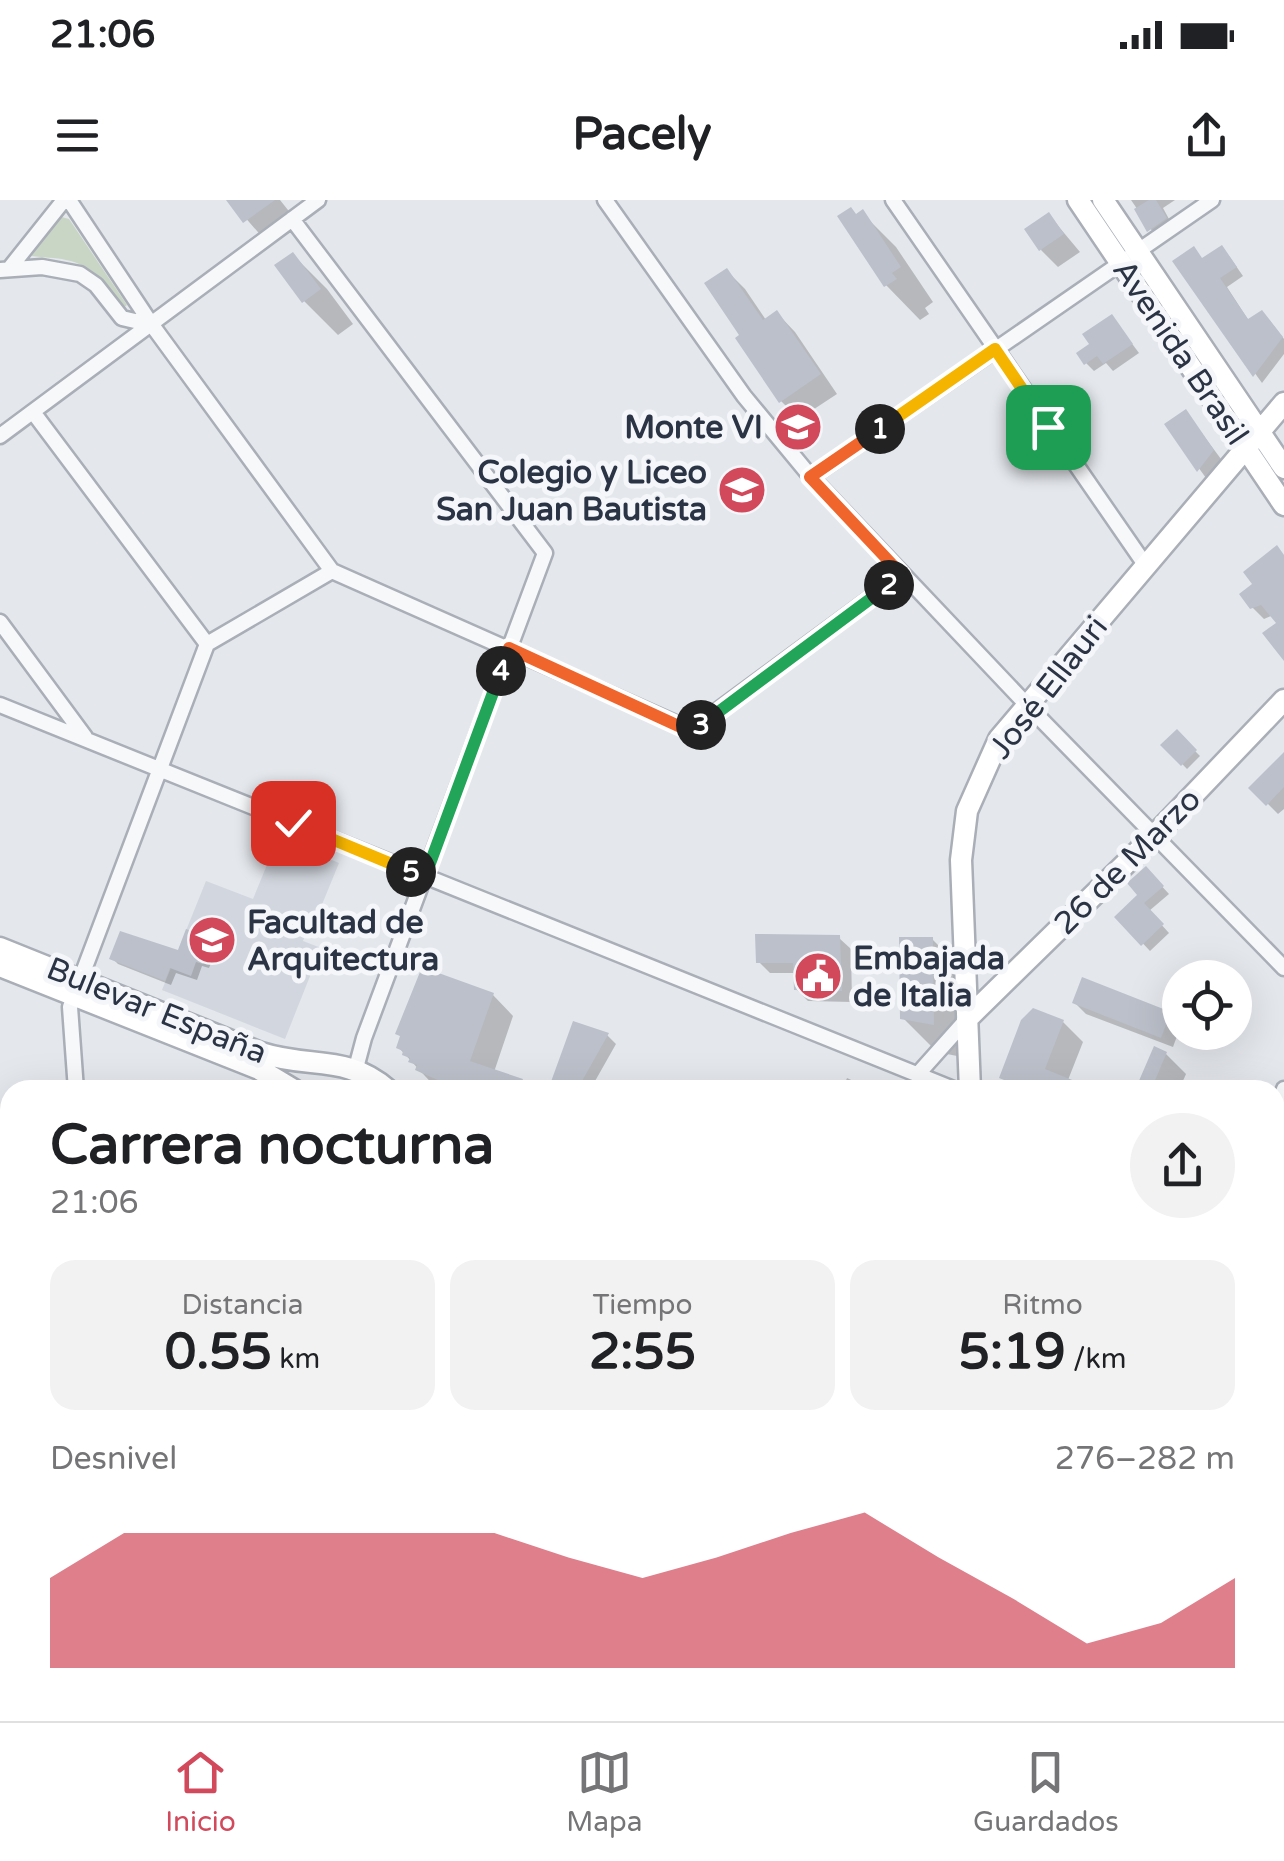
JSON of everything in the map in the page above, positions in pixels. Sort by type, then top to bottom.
[{"type":"street","points":[[4,269],[66,200],[332,572],[691,730],[902,575]]},
{"type":"street","points":[[0,436],[318,200]]},
{"type":"street","points":[[606,200],[744,396],[810,477],[1284,968]]},
{"type":"street","points":[[893,200],[1146,566]]},
{"type":"street","name":"Avenida Brasil","points":[[1078,200],[1130,258],[1252,440],[1284,506]]},
{"type":"street","name":"Avenida Brasil","points":[[1103,200],[1130,258]]},
{"type":"street","points":[[810,477],[1212,200]]},
{"type":"street","points":[[292,219],[546,553],[356,1068]]},
{"type":"street","points":[[4,269],[42,267],[80,274],[96,286],[122,318],[152,325]]},
{"type":"street","name":"José Ellauri","points":[[970,1080],[961,860],[967,811],[1000,739],[1284,403]]},
{"type":"street","points":[[33,412],[207,644]]},
{"type":"street","name":"Avenida Brasil","points":[[1252,440],[1284,468]]},
{"type":"street","points":[[75,1080],[68,1018],[76,987],[207,644],[332,572]]},
{"type":"street","points":[[0,622],[85,738]]},
{"type":"street","name":"26 de Marzo","points":[[967,1019],[1284,700]]},
{"type":"street","points":[[0,705],[929,1080]]},
{"type":"street","name":"Bulevar España","points":[[0,948],[276,1080]]},
{"type":"street","name":"Bulevar España","points":[[0,966],[76,987],[261,1052],[356,1068],[373,1080]]},
{"type":"street","points":[[916,1075],[967,1019]]},
{"type":"street","name":"Bulevar España","points":[[306,1080],[316,1064]]},
{"type":"shaded area","points":[[278,838],[339,863],[303,941],[329,951],[322,969],[314,966],[285,1039],[162,990],[206,881],[253,899]]},
{"type":"green space","points":[[58,216],[69,219],[127,305],[123,308],[105,284],[84,267],[62,259],[32,256],[31,252]]},
{"type":"building","points":[[226,200],[275,200],[243,223]]},
{"type":"building","points":[[1156,200],[1167,218],[1147,232],[1134,209]]},
{"type":"building","points":[[851,207],[856,214],[863,209],[901,267],[892,273],[897,279],[884,287],[837,216]]},
{"type":"building","points":[[1049,212],[1064,234],[1039,251],[1024,229]]},
{"type":"building","points":[[1222,245],[1237,267],[1220,278],[1248,319],[1262,310],[1283,337],[1253,377],[1172,261],[1194,246],[1202,258]]},
{"type":"building","points":[[293,252],[321,289],[302,303],[274,265]]},
{"type":"building","points":[[727,268],[763,320],[777,310],[821,374],[779,403],[704,283]]},
{"type":"building","points":[[1112,314],[1133,344],[1103,364],[1097,356],[1084,365],[1076,353],[1089,344],[1082,334]]},
{"type":"building","points":[[1186,409],[1214,450],[1197,472],[1164,424]]},
{"type":"building","points":[[1277,545],[1284,555],[1284,661],[1262,633],[1276,623],[1261,605],[1250,609],[1239,594],[1252,584],[1243,572]]},
{"type":"building","points":[[1177,729],[1197,750],[1181,766],[1160,745]]},
{"type":"building","points":[[1284,752],[1284,787],[1266,806],[1248,788]]},
{"type":"building","points":[[1146,866],[1164,886],[1144,903],[1164,924],[1141,946],[1114,917],[1137,895],[1127,883]]},
{"type":"building","points":[[186,929],[213,938],[203,964],[196,962],[191,976],[170,968],[165,981],[109,959],[120,931],[178,950]]},
{"type":"building","name":"Embajada de Italia","points":[[755,934],[840,935],[842,991],[794,990],[793,963],[756,963]]},
{"type":"building","points":[[899,937],[933,937],[934,1025],[900,1019]]},
{"type":"building","points":[[422,967],[494,993],[470,1061],[523,1079],[438,1080],[415,1070],[417,1065],[408,1062],[410,1058],[396,1048],[400,1036],[395,1034]]},
{"type":"building","points":[[1082,977],[1162,1008],[1162,1035],[1161,1038],[1072,1003]]},
{"type":"building","points":[[1033,1008],[1064,1020],[1045,1069],[1072,1080],[999,1078],[1021,1020]]},
{"type":"building","points":[[573,1021],[609,1033],[583,1080],[552,1080]]},
{"type":"building","points":[[1154,1046],[1167,1052],[1155,1080],[1139,1080]]},
{"type":"place","name":"Monte VI","points":[[798,427]]},
{"type":"place","name":"Colegio y Liceo San Juan Bautista","points":[[742,490]]},
{"type":"place","name":"Facultad de Arquitectura","points":[[212,940]]},
{"type":"place","name":"Embajada de Italia","points":[[818,976]]},
{"type":"route","points":[[293,823],[425,877],[509,648],[685,729],[696,728],[902,575],[810,477],[995,349],[1048,427]]}]
